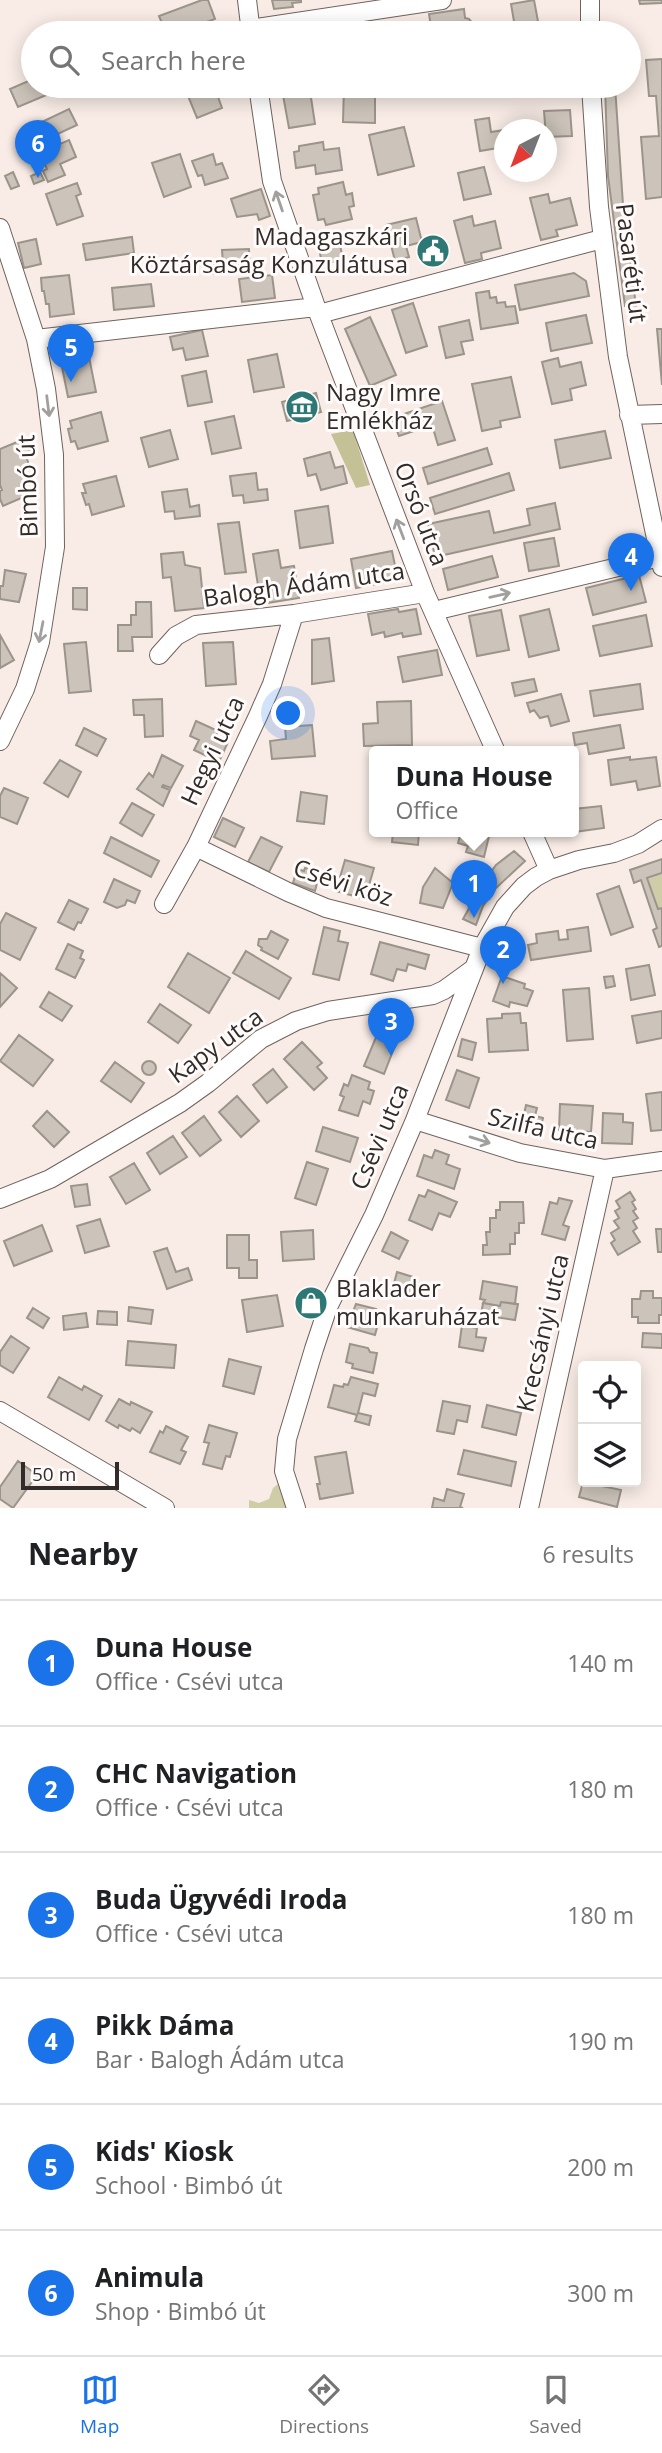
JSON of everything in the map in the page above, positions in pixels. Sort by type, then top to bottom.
[{"type":"street","points":[[247,0],[250,21]]},
{"type":"street","points":[[313,21],[442,0]]},
{"type":"street","points":[[590,0],[590,21]]},
{"type":"street","name":"Orsó utca","points":[[260,98],[272,181],[318,311],[425,593],[493,746]]},
{"type":"street","name":"Pasaréti út","points":[[592,98],[602,239],[618,357],[661,562]]},
{"type":"street","name":"Bimbó út","points":[[0,229],[36,339],[46,388],[54,455],[55,547],[40,642],[25,690],[1,732]]},
{"type":"street","points":[[36,339],[318,311],[602,239]]},
{"type":"street","points":[[629,415],[662,414]]},
{"type":"street","points":[[43,511],[45,541],[55,547]]},
{"type":"street","points":[[434,611],[661,562]]},
{"type":"street","name":"Balogh Ádám utca","points":[[159,655],[176,636],[195,625],[294,614],[425,593]]},
{"type":"street","name":"Hegyi utca","points":[[164,904],[195,847],[272,684],[294,614]]},
{"type":"street","name":"Csévi utca","points":[[296,1508],[284,1471],[287,1439],[328,1307],[374,1215],[482,948],[514,896],[536,877],[549,870],[614,853],[659,829]]},
{"type":"street","points":[[534,837],[549,870]]},
{"type":"street","name":"Csévi köz","points":[[195,847],[326,908],[482,948]]},
{"type":"street","name":"Kapy utca","points":[[0,1199],[50,1179],[180,1103],[261,1039],[296,1021],[328,1011],[433,995],[473,969]]},
{"type":"street","name":"Szilfa utca","points":[[415,1119],[520,1153],[606,1169],[662,1161]]},
{"type":"street","name":"Krecsányi utca","points":[[528,1508],[606,1169]]},
{"type":"street","points":[[0,1411],[165,1508]]},
{"type":"shaded area","points":[[353,430],[370,485],[356,488],[331,434]]},
{"type":"shaded area","points":[[662,874],[662,907],[658,909],[648,879]]},
{"type":"shaded area","points":[[283,1480],[293,1508],[249,1508],[249,1500],[259,1503],[269,1499],[273,1488]]},
{"type":"building","points":[[208,0],[215,19],[161,21],[159,16]]},
{"type":"building","points":[[272,0],[301,2],[292,3],[293,7],[274,9]]},
{"type":"building","points":[[534,0],[538,21],[514,21],[511,4]]},
{"type":"building","points":[[639,0],[662,0],[662,3],[640,4]]},
{"type":"building","points":[[464,9],[465,18],[471,21],[430,21],[429,14]]},
{"type":"building","points":[[662,59],[662,197],[646,199],[641,137],[659,136],[656,96],[649,96],[646,60]]},
{"type":"building","points":[[21,84],[21,98],[39,98],[18,107],[10,89]]},
{"type":"building","points":[[189,98],[218,98],[222,108],[197,118]]},
{"type":"building","points":[[284,98],[311,98],[315,124],[289,128]]},
{"type":"building","points":[[344,98],[375,98],[375,123],[343,122]]},
{"type":"building","points":[[605,98],[616,98],[623,205],[636,306],[625,306],[608,176]]},
{"type":"building","points":[[69,109],[77,125],[34,145],[27,129]]},
{"type":"building","points":[[570,110],[572,136],[557,137],[557,119],[545,119],[544,111]]},
{"type":"building","points":[[489,118],[491,132],[494,132],[494,149],[480,151],[475,120]]},
{"type":"building","points":[[404,127],[414,166],[378,175],[369,135]]},
{"type":"building","points":[[69,140],[76,157],[60,164],[65,175],[48,182],[43,171],[47,169],[41,156]]},
{"type":"building","points":[[323,142],[324,150],[339,148],[342,170],[316,174],[315,165],[296,168],[294,152],[299,151],[299,146]]},
{"type":"building","points":[[180,154],[191,187],[164,197],[152,163]]},
{"type":"building","points":[[213,154],[216,165],[222,163],[228,178],[205,185],[202,175],[198,176],[192,161]]},
{"type":"building","points":[[484,167],[491,194],[464,200],[458,173]]},
{"type":"building","points":[[13,172],[19,186],[11,189],[5,176]]},
{"type":"building","points":[[40,172],[44,180],[34,184],[31,176]]},
{"type":"building","points":[[343,182],[346,195],[352,193],[354,206],[349,207],[352,219],[326,225],[324,219],[318,220],[313,195],[319,194],[318,188]]},
{"type":"building","points":[[77,183],[81,194],[76,196],[83,216],[57,225],[46,194]]},
{"type":"building","points":[[261,189],[270,216],[259,220],[257,214],[237,217],[231,199]]},
{"type":"building","points":[[548,194],[550,203],[570,198],[577,225],[556,230],[558,236],[541,240],[530,198]]},
{"type":"building","points":[[472,216],[474,226],[495,221],[501,248],[481,253],[482,259],[465,263],[454,221]]},
{"type":"building","points":[[416,218],[422,242],[406,246],[409,257],[395,261],[386,225]]},
{"type":"building","points":[[338,234],[343,260],[322,264],[318,243],[326,240],[326,236]]},
{"type":"building","points":[[132,237],[134,253],[86,260],[83,244]]},
{"type":"building","points":[[36,239],[41,264],[24,268],[18,243]]},
{"type":"building","points":[[249,249],[250,272],[206,274],[206,264],[223,263],[222,250]]},
{"type":"building","points":[[574,273],[586,281],[589,296],[520,310],[515,285]]},
{"type":"building","points":[[69,275],[74,314],[50,317],[41,278]]},
{"type":"building","points":[[272,275],[275,298],[242,302],[239,279]]},
{"type":"building","points":[[151,284],[154,306],[114,310],[112,288]]},
{"type":"building","points":[[489,291],[490,298],[496,297],[497,303],[505,302],[506,307],[515,306],[518,323],[481,329],[476,293]]},
{"type":"building","points":[[413,303],[427,346],[406,353],[392,310]]},
{"type":"building","points":[[586,315],[592,343],[551,351],[546,323]]},
{"type":"building","points":[[370,317],[396,375],[370,386],[345,329]]},
{"type":"building","points":[[469,320],[473,340],[461,342],[464,354],[446,358],[439,327]]},
{"type":"building","points":[[657,329],[662,329],[662,385]]},
{"type":"building","points":[[202,330],[208,356],[186,360],[183,348],[173,350],[170,337]]},
{"type":"building","points":[[277,354],[284,387],[254,392],[248,360]]},
{"type":"building","points":[[89,357],[96,392],[68,397],[61,362]]},
{"type":"building","points":[[558,358],[560,367],[581,362],[586,385],[570,389],[572,400],[552,404],[542,362]]},
{"type":"building","points":[[206,371],[212,402],[188,406],[182,376]]},
{"type":"building","points":[[511,377],[520,417],[500,421],[501,427],[482,431],[472,384]]},
{"type":"building","name":"Nagy Imre Emlékház","points":[[316,393],[321,412],[287,421],[282,402]]},
{"type":"building","points":[[442,401],[455,440],[438,445],[432,425],[399,436],[392,418]]},
{"type":"building","points":[[101,412],[108,441],[78,449],[75,441],[71,442],[68,429],[72,428],[70,421]]},
{"type":"building","points":[[234,416],[241,448],[212,454],[205,422]]},
{"type":"building","points":[[170,430],[178,459],[149,467],[141,438]]},
{"type":"building","points":[[605,431],[611,458],[560,468],[555,440]]},
{"type":"building","points":[[24,439],[31,454],[26,456],[30,468],[23,471],[28,482],[21,485],[26,496],[3,506],[0,499],[0,449]]},
{"type":"building","points":[[487,448],[492,464],[428,484],[423,468]]},
{"type":"building","points":[[330,452],[335,468],[343,466],[347,483],[321,490],[316,474],[308,476],[304,459]]},
{"type":"building","points":[[256,473],[258,490],[267,489],[268,500],[244,503],[243,495],[233,496],[230,476]]},
{"type":"building","points":[[509,473],[514,490],[435,514],[430,498]]},
{"type":"building","points":[[116,476],[124,506],[92,515],[82,493],[86,493],[83,484]]},
{"type":"building","points":[[187,489],[190,507],[199,505],[200,516],[175,519],[174,511],[165,512],[162,492]]},
{"type":"building","points":[[555,503],[560,529],[435,557],[428,524],[489,511],[494,533],[530,525],[527,509]]},
{"type":"building","points":[[328,506],[333,543],[300,548],[295,511]]},
{"type":"building","points":[[239,522],[246,572],[225,574],[218,524]]},
{"type":"building","points":[[554,538],[559,566],[529,571],[524,543]]},
{"type":"building","points":[[278,550],[281,568],[294,566],[299,598],[261,604],[253,554]]},
{"type":"building","points":[[392,551],[398,580],[356,588],[351,559]]},
{"type":"building","points":[[183,552],[185,565],[200,568],[204,608],[175,611],[171,577],[163,578],[161,554]]},
{"type":"building","points":[[492,556],[498,577],[448,590],[443,569]]},
{"type":"building","points":[[5,570],[26,574],[19,602],[0,599],[0,586],[3,586]]},
{"type":"building","points":[[639,575],[646,602],[593,615],[586,588]]},
{"type":"building","points":[[73,588],[87,588],[87,610],[73,609]]},
{"type":"building","points":[[136,602],[151,602],[152,637],[132,637],[133,651],[118,651],[118,625],[131,625],[131,615],[136,615]]},
{"type":"building","points":[[398,609],[399,612],[416,609],[421,634],[403,637],[402,633],[385,637],[384,632],[372,635],[368,614]]},
{"type":"building","points":[[549,609],[559,650],[529,657],[520,616]]},
{"type":"building","points":[[501,610],[509,650],[477,656],[469,616]]},
{"type":"building","points":[[646,615],[652,646],[600,656],[593,626]]},
{"type":"building","points":[[0,635],[14,660],[0,668]]},
{"type":"building","points":[[329,638],[334,681],[312,684],[312,640]]},
{"type":"building","points":[[86,642],[91,691],[69,693],[64,644]]},
{"type":"building","points":[[233,642],[236,684],[206,686],[203,643]]},
{"type":"building","points":[[437,650],[442,675],[403,682],[398,657]]},
{"type":"building","points":[[534,679],[537,691],[515,696],[512,683]]},
{"type":"building","points":[[640,684],[643,709],[594,716],[590,691]]},
{"type":"building","points":[[561,694],[569,721],[551,726],[548,716],[540,718],[534,710],[530,712],[527,703]]},
{"type":"building","points":[[162,699],[163,736],[145,737],[144,715],[134,715],[133,700]]},
{"type":"building","points":[[411,701],[412,745],[364,746],[363,724],[378,723],[377,702]]},
{"type":"building","points":[[196,721],[218,731],[216,736],[228,742],[219,762],[194,750],[199,740],[190,736]]},
{"type":"building","points":[[312,725],[315,756],[272,759],[270,741],[286,739],[285,727]]},
{"type":"building","points":[[620,725],[624,748],[589,754],[587,743],[575,745],[573,733]]},
{"type":"building","points":[[84,728],[106,739],[97,756],[76,745]]},
{"type":"building","points":[[162,755],[183,766],[171,788],[162,787],[170,790],[163,806],[137,789],[149,773],[153,777]]},
{"type":"building","points":[[630,757],[630,760],[656,757],[660,786],[638,790],[636,781],[611,785],[608,760]]},
{"type":"building","points":[[60,760],[81,772],[68,797],[44,783]]},
{"type":"building","points":[[4,788],[28,798],[17,824],[0,817],[0,796]]},
{"type":"building","points":[[301,792],[327,796],[324,824],[297,821]]},
{"type":"building","points":[[132,803],[154,815],[142,836],[120,823]]},
{"type":"building","points":[[601,806],[604,828],[579,831],[579,808]]},
{"type":"building","points":[[223,818],[244,828],[235,847],[214,837]]},
{"type":"building","points":[[111,837],[159,861],[151,877],[104,853]]},
{"type":"building","points":[[261,837],[282,847],[269,872],[248,862]]},
{"type":"building","points":[[392,837],[419,837],[418,845],[392,842]]},
{"type":"building","points":[[460,837],[489,837],[484,857],[466,852],[468,846],[458,843]]},
{"type":"building","points":[[514,851],[525,861],[495,889],[483,906],[476,925],[463,919],[496,865]]},
{"type":"building","points":[[662,859],[662,873],[647,878],[658,909],[662,908],[662,946],[659,947],[653,930],[657,928],[641,880],[634,883],[630,870]]},
{"type":"building","points":[[345,860],[374,868],[365,899],[336,891]]},
{"type":"building","points":[[305,868],[316,871],[312,882],[317,883],[315,891],[293,883],[297,869],[304,871]]},
{"type":"building","points":[[435,868],[453,883],[443,908],[420,903],[423,887]]},
{"type":"building","points":[[114,879],[140,891],[135,903],[127,900],[125,905],[117,908],[104,902]]},
{"type":"building","points":[[619,886],[633,927],[611,935],[597,894]]},
{"type":"building","points":[[69,900],[88,909],[74,930],[58,922]]},
{"type":"building","points":[[6,913],[36,928],[20,960],[0,950],[0,924]]},
{"type":"building","points":[[324,927],[340,931],[338,941],[348,943],[339,980],[313,974]]},
{"type":"building","points":[[588,927],[591,951],[531,960],[528,945],[537,943],[536,934],[558,931],[559,940],[568,939],[567,930]]},
{"type":"building","points":[[271,931],[288,940],[278,959],[261,950],[258,945],[259,939],[267,939]]},
{"type":"building","points":[[380,942],[429,955],[425,969],[408,964],[406,971],[397,969],[393,981],[371,974]]},
{"type":"building","points":[[68,944],[83,951],[80,958],[84,960],[75,978],[56,969]]},
{"type":"building","points":[[246,951],[291,978],[279,999],[233,973]]},
{"type":"building","points":[[188,953],[230,978],[209,1013],[168,987]]},
{"type":"building","points":[[649,965],[655,995],[631,1000],[626,969]]},
{"type":"building","points":[[0,973],[17,988],[0,1007]]},
{"type":"building","points":[[502,976],[525,984],[524,988],[533,991],[527,1006],[510,1002],[509,1007],[493,1001]]},
{"type":"building","points":[[613,976],[615,986],[606,988],[604,977]]},
{"type":"building","points":[[589,988],[593,1039],[567,1041],[563,990]]},
{"type":"building","points":[[49,992],[72,1006],[62,1021],[40,1007]]},
{"type":"building","points":[[160,1004],[191,1025],[178,1043],[148,1022]]},
{"type":"building","points":[[662,1011],[662,1038],[637,1043],[632,1016]]},
{"type":"building","points":[[520,1013],[521,1023],[526,1023],[528,1050],[489,1052],[487,1019],[502,1018],[502,1014]]},
{"type":"building","points":[[379,1030],[398,1038],[384,1074],[364,1066]]},
{"type":"building","points":[[19,1035],[53,1060],[33,1086],[0,1061]]},
{"type":"building","points":[[462,1039],[476,1043],[472,1060],[458,1056]]},
{"type":"building","points":[[302,1042],[322,1063],[317,1067],[327,1078],[314,1090],[284,1059]]},
{"type":"building","points":[[149,1061],[154,1063],[154,1073],[149,1075],[144,1073],[142,1068],[144,1063]]},
{"type":"building","points":[[115,1062],[144,1083],[131,1102],[101,1081]]},
{"type":"building","points":[[273,1069],[287,1087],[267,1103],[253,1085]]},
{"type":"building","points":[[457,1070],[479,1078],[469,1108],[446,1100]]},
{"type":"building","points":[[352,1075],[370,1082],[368,1089],[374,1091],[370,1104],[363,1101],[358,1116],[339,1110],[344,1097],[340,1095],[344,1084],[348,1086]]},
{"type":"building","points":[[662,1092],[662,1130],[651,1131],[646,1094]]},
{"type":"building","points":[[237,1096],[259,1121],[241,1137],[219,1112]]},
{"type":"building","points":[[560,1104],[593,1106],[591,1132],[559,1130]]},
{"type":"building","points":[[526,1105],[537,1108],[535,1116],[543,1118],[539,1136],[512,1131],[516,1112],[524,1114]]},
{"type":"building","points":[[47,1111],[69,1132],[54,1147],[33,1126]]},
{"type":"building","points":[[603,1113],[623,1114],[623,1122],[633,1123],[632,1144],[602,1143]]},
{"type":"building","points":[[204,1116],[221,1140],[200,1156],[182,1133]]},
{"type":"building","points":[[323,1127],[358,1138],[350,1162],[316,1151]]},
{"type":"building","points":[[173,1136],[187,1157],[160,1174],[147,1153]]},
{"type":"building","points":[[435,1150],[449,1155],[446,1164],[460,1169],[454,1189],[417,1176],[424,1155],[432,1158]]},
{"type":"building","points":[[307,1162],[328,1169],[316,1205],[295,1198]]},
{"type":"building","points":[[134,1163],[150,1190],[126,1204],[110,1177]]},
{"type":"building","points":[[87,1184],[90,1205],[75,1207],[71,1186]]},
{"type":"building","points":[[428,1190],[457,1202],[450,1217],[439,1213],[432,1230],[409,1220],[419,1195],[425,1197]]},
{"type":"building","points":[[630,1192],[635,1200],[632,1202],[636,1209],[633,1211],[638,1218],[633,1221],[637,1228],[633,1231],[640,1242],[618,1255],[611,1243],[615,1240],[611,1233],[619,1228],[614,1221],[619,1218],[615,1211],[620,1208],[616,1201]]},
{"type":"building","points":[[559,1198],[572,1201],[563,1225],[569,1227],[565,1240],[542,1234],[550,1202],[557,1204]]},
{"type":"building","points":[[500,1202],[523,1202],[524,1223],[519,1223],[515,1244],[510,1244],[510,1254],[483,1255],[483,1245],[487,1245],[486,1232],[490,1232],[490,1218],[496,1218]]},
{"type":"building","points":[[100,1219],[109,1246],[85,1253],[77,1226]]},
{"type":"building","points":[[42,1225],[52,1251],[14,1266],[4,1241]]},
{"type":"building","points":[[656,1229],[662,1229],[662,1252],[658,1252]]},
{"type":"building","points":[[313,1230],[314,1259],[283,1261],[281,1232]]},
{"type":"building","points":[[391,1232],[408,1241],[399,1259],[382,1251]]},
{"type":"building","points":[[227,1235],[249,1235],[249,1260],[257,1260],[257,1278],[239,1278],[239,1268],[227,1268]]},
{"type":"building","points":[[167,1248],[176,1272],[188,1268],[192,1280],[167,1289],[154,1252]]},
{"type":"building","points":[[397,1272],[413,1277],[408,1295],[392,1291]]},
{"type":"building","points":[[483,1281],[517,1287],[515,1304],[501,1302],[500,1306],[483,1303],[485,1300],[480,1299]]},
{"type":"building","points":[[641,1291],[653,1291],[653,1298],[662,1298],[659,1323],[638,1323],[638,1317],[632,1317],[632,1299],[640,1299]]},
{"type":"building","points":[[277,1295],[283,1326],[247,1332],[242,1300]]},
{"type":"building","points":[[501,1302],[518,1304],[515,1320],[481,1315],[483,1303],[500,1306]]},
{"type":"building","points":[[356,1304],[376,1309],[373,1319],[379,1320],[375,1335],[347,1327]]},
{"type":"building","points":[[129,1307],[153,1310],[151,1324],[128,1321]]},
{"type":"building","points":[[33,1308],[49,1318],[43,1328],[27,1318]]},
{"type":"building","points":[[98,1311],[117,1312],[117,1325],[97,1324]]},
{"type":"building","points":[[86,1313],[88,1327],[64,1330],[63,1316]]},
{"type":"building","points":[[462,1325],[477,1328],[476,1337],[486,1338],[483,1351],[459,1347]]},
{"type":"building","points":[[643,1333],[662,1334],[662,1348],[642,1347]]},
{"type":"building","points":[[11,1336],[29,1348],[13,1373],[0,1365],[0,1352]]},
{"type":"building","points":[[128,1341],[176,1345],[174,1368],[126,1365]]},
{"type":"building","points":[[350,1344],[377,1353],[373,1373],[352,1368],[353,1364],[346,1362]]},
{"type":"building","points":[[229,1359],[261,1367],[254,1394],[223,1386]]},
{"type":"building","points":[[59,1377],[82,1390],[84,1386],[102,1396],[89,1420],[48,1397]]},
{"type":"building","points":[[351,1377],[378,1384],[375,1396],[363,1393],[358,1413],[371,1416],[369,1425],[355,1421],[357,1415],[328,1407],[334,1385],[348,1385]]},
{"type":"building","points":[[119,1399],[152,1412],[140,1433],[119,1425],[118,1428],[106,1421]]},
{"type":"building","points":[[443,1401],[470,1406],[467,1422],[457,1420],[454,1434],[437,1431]]},
{"type":"building","points":[[487,1405],[521,1413],[516,1435],[482,1427]]},
{"type":"building","points":[[209,1425],[237,1433],[230,1457],[226,1456],[222,1469],[203,1464],[209,1443],[204,1442]]},
{"type":"building","points":[[166,1426],[188,1437],[181,1450],[186,1452],[180,1464],[150,1452],[160,1431],[163,1433]]},
{"type":"building","points":[[464,1450],[516,1462],[511,1486],[458,1474]]},
{"type":"building","points":[[346,1452],[353,1493],[320,1499],[315,1457]]},
{"type":"building","points":[[18,1461],[37,1475],[13,1508],[0,1499],[0,1487]]},
{"type":"building","points":[[582,1487],[621,1490],[617,1507],[579,1497]]},
{"type":"building","points":[[447,1489],[464,1494],[460,1507],[463,1508],[432,1508],[434,1498],[444,1501]]},
{"type":"place","name":"Animula","points":[[38,178]]},
{"type":"place","name":"Madagaszkári Köztársaság Konzulátusa","points":[[433,251]]},
{"type":"place","name":"Kids' Kiosk","points":[[71,382]]},
{"type":"place","name":"Nagy Imre Emlékház","points":[[302,407]]},
{"type":"place","name":"Pikk Dáma","points":[[631,591]]},
{"type":"place","name":"Duna House","points":[[474,918]]},
{"type":"place","name":"CHC Navigation","points":[[503,984]]},
{"type":"place","name":"Buda Ügyvédi Iroda","points":[[391,1056]]},
{"type":"place","name":"Blaklader munkaruházat","points":[[311,1303]]}]
